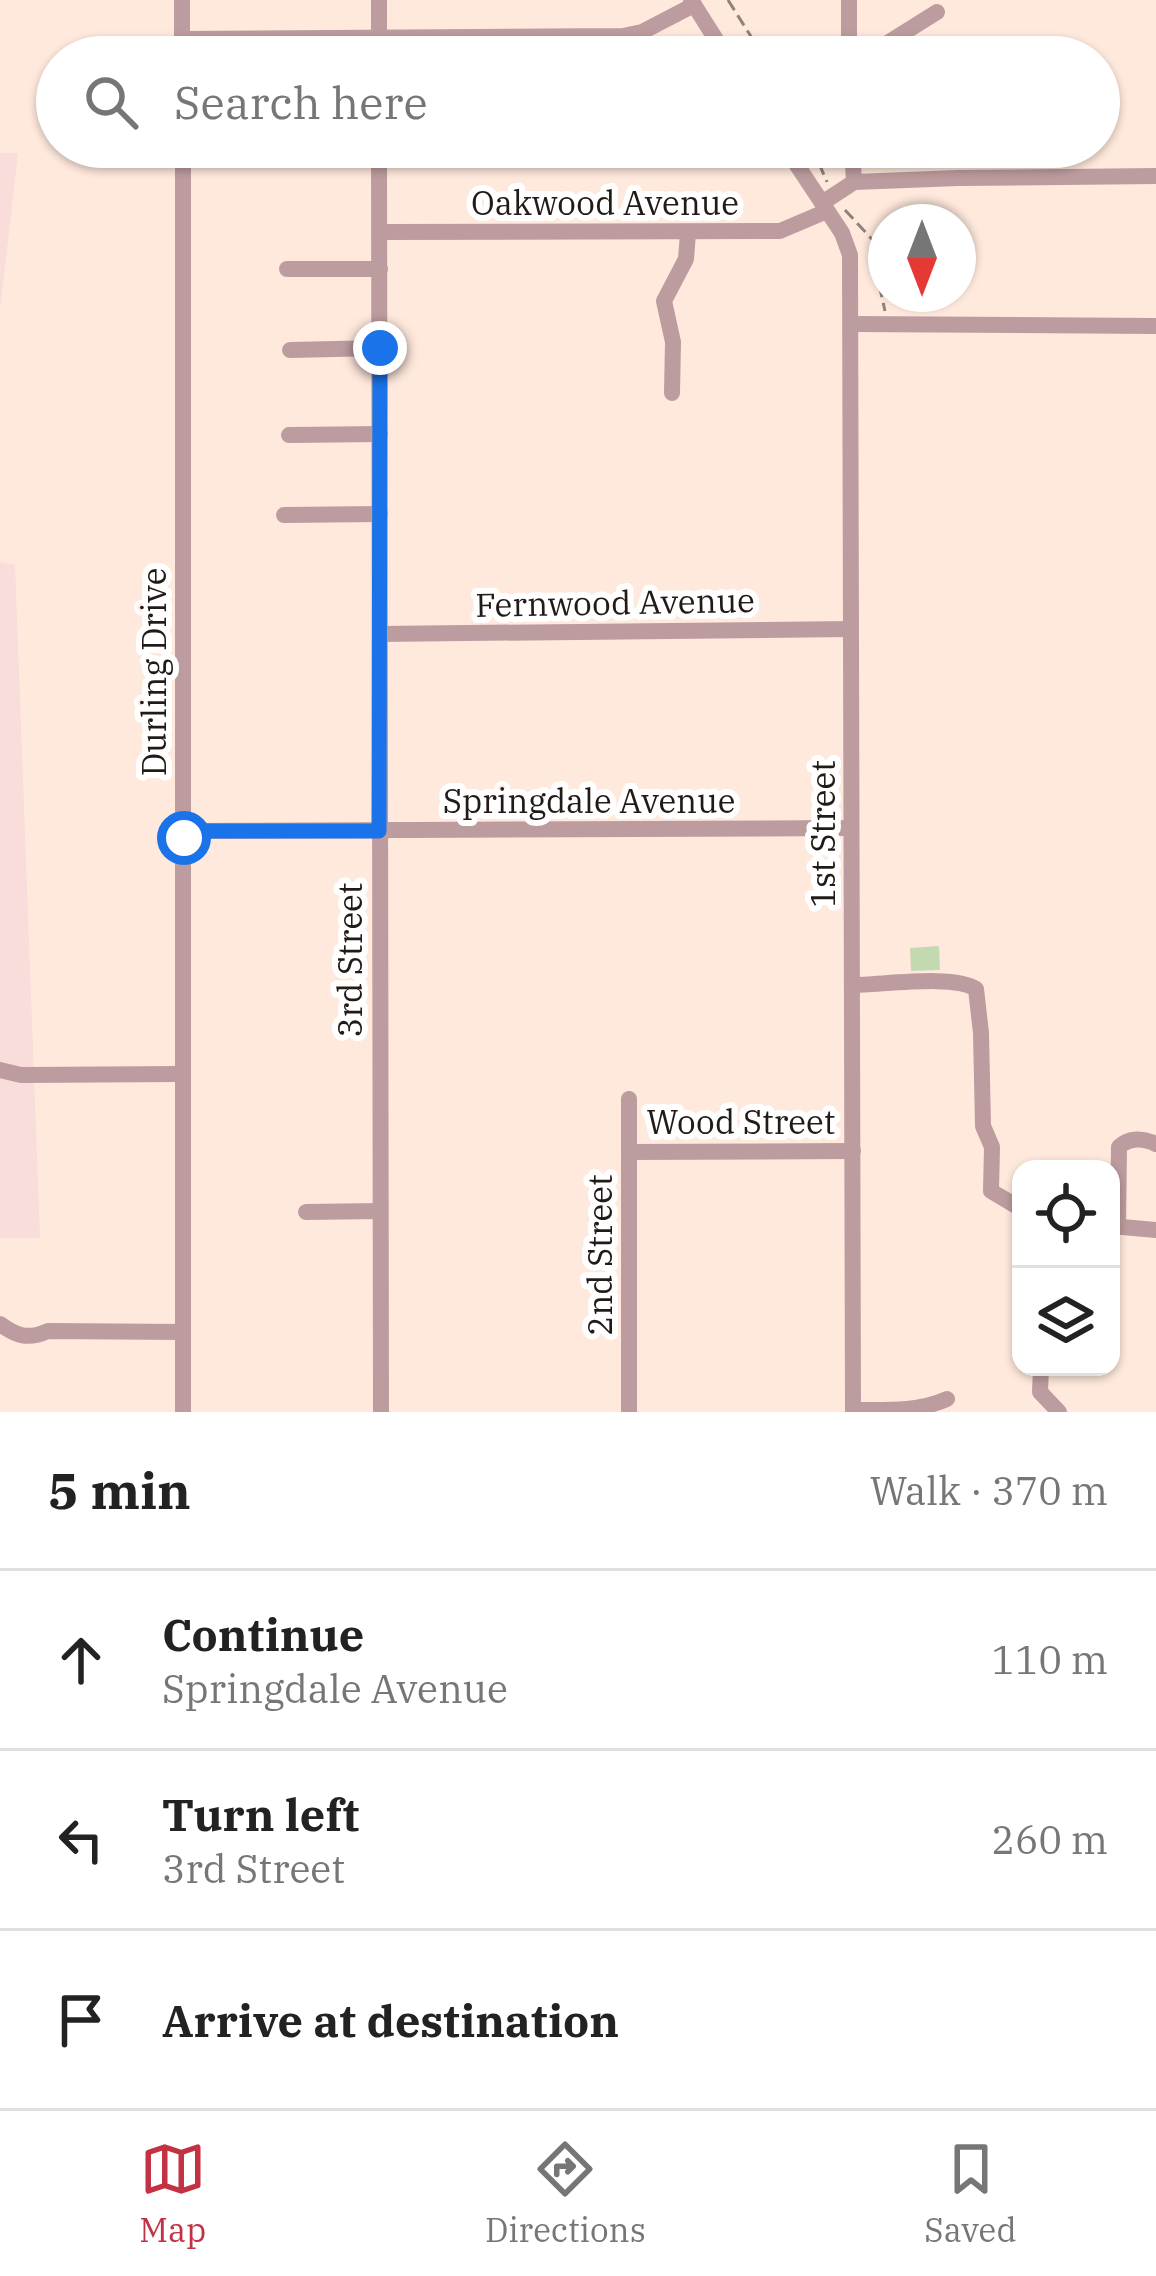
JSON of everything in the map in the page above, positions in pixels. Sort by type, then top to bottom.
[{"type":"street","points":[[182,0],[182,36]]},
{"type":"street","points":[[379,0],[379,36]]},
{"type":"street","points":[[849,0],[849,36]]},
{"type":"street","points":[[623,36],[642,32],[692,3],[713,36]]},
{"type":"street","points":[[905,36],[937,13]]},
{"type":"street","name":"Durling Drive","points":[[183,168],[183,1412]]},
{"type":"street","name":"3rd Street","points":[[379,168],[381,1412]]},
{"type":"street","points":[[800,168],[828,204]]},
{"type":"street","points":[[853,168],[854,182],[1156,176]]},
{"type":"street","name":"Oakwood Avenue","points":[[379,232],[780,231],[828,204],[854,182]]},
{"type":"street","name":"1st Street","points":[[828,204],[850,255],[853,1411]]},
{"type":"street","points":[[672,393],[673,342],[664,301],[686,259],[688,233]]},
{"type":"street","points":[[286,269],[380,269]]},
{"type":"street","points":[[850,324],[1156,326]]},
{"type":"street","points":[[290,350],[380,348]]},
{"type":"street","points":[[289,435],[380,434]]},
{"type":"street","points":[[284,515],[380,514]]},
{"type":"street","name":"Fernwood Avenue","points":[[380,634],[851,629]]},
{"type":"street","name":"Springdale Avenue","points":[[184,831],[851,828]]},
{"type":"street","points":[[852,986],[949,981],[976,989],[983,1126],[992,1147],[991,1191],[1012,1204]]},
{"type":"street","points":[[0,1070],[21,1075],[182,1074]]},
{"type":"street","name":"2nd Street","points":[[629,1099],[629,1412]]},
{"type":"street","points":[[1118,1160],[1119,1147],[1130,1140],[1156,1144]]},
{"type":"street","name":"Wood Street","points":[[629,1152],[853,1150]]},
{"type":"street","points":[[306,1212],[380,1211]]},
{"type":"street","points":[[1120,1227],[1155,1229]]},
{"type":"street","points":[[0,1324],[16,1336],[37,1336],[48,1330],[183,1332]]},
{"type":"street","points":[[1041,1376],[1040,1392],[1059,1412]]},
{"type":"street","points":[[853,1411],[919,1410],[947,1399]]},
{"type":"path","points":[[728,0],[751,36]]},
{"type":"path","points":[[818,168],[828,204],[882,250],[880,290],[889,324]]},
{"type":"shaded area","points":[[0,153],[18,153],[0,310]]},
{"type":"shaded area","points":[[0,562],[15,565],[40,1238],[0,1238]]},
{"type":"green space","points":[[939,946],[940,970],[911,971],[910,948]]},
{"type":"route","points":[[184,838],[184,831],[379,831],[380,348]]}]
